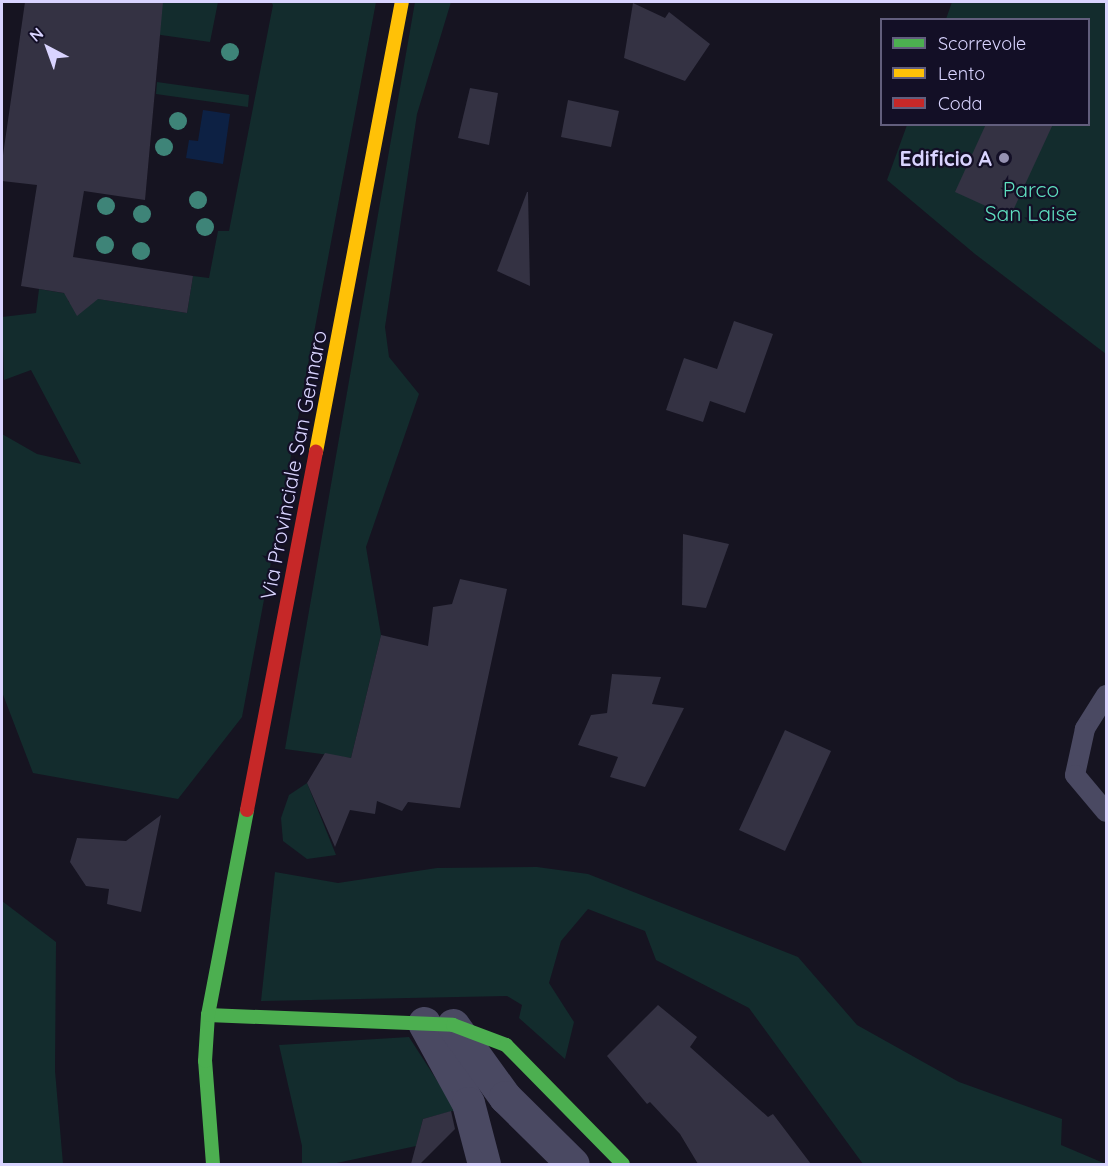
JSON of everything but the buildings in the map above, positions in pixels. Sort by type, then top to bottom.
[{"type":"main road","name":"Via Provinciale San Gennaro","points":[[213,1164],[205,1061],[208,1015],[222,936],[250,809],[402,2]]},
{"type":"main road","points":[[208,1015],[439,1024],[506,1045],[623,1164]]},
{"type":"street","points":[[439,1024],[468,1103],[484,1164]]},
{"type":"street","points":[[439,1024],[511,1104],[573,1164]]},
{"type":"lane","points":[[1107,695],[1084,729],[1075,775],[1107,812]]},
{"type":"green space","points":[[163,2],[218,2],[210,42],[147,33]]},
{"type":"green space","points":[[271,2],[376,2],[242,717],[178,799],[33,773],[2,692],[2,434],[37,454],[81,464],[31,370],[4,380],[2,317],[36,313],[39,289],[69,294],[68,301],[78,311],[91,304],[92,298],[187,313],[193,276],[209,278],[218,231],[229,231],[273,5]]},
{"type":"green space","points":[[415,2],[451,2],[417,114],[385,327],[389,357],[419,394],[366,547],[381,635],[351,758],[285,749]]},
{"type":"green space","name":"Parco San Laise","points":[[952,2],[1106,2],[1106,354],[975,254],[887,180],[907,126],[1090,126],[1090,18],[946,18]]},
{"type":"green space","points":[[157,82],[249,95],[248,107],[156,94]]},
{"type":"green space","points":[[307,783],[336,855],[307,859],[283,841],[281,818],[289,795]]},
{"type":"green space","points":[[537,867],[588,874],[798,957],[857,1025],[959,1082],[1062,1119],[1061,1145],[1106,1164],[863,1164],[749,1008],[656,960],[645,931],[588,909],[561,941],[549,983],[574,1022],[565,1059],[519,1018],[522,1005],[507,996],[261,1001],[275,872],[338,883],[437,868]]},
{"type":"green space","points":[[2,901],[56,942],[55,1071],[63,1164],[2,1164]]},
{"type":"green space","points":[[409,1037],[456,1110],[423,1119],[416,1146],[332,1164],[302,1164],[302,1146],[279,1045]]},
{"type":"water","points":[[203,110],[230,114],[223,164],[186,158],[189,140],[198,141]]},
{"type":"traffic: fast","points":[[213,1164],[205,1061],[208,1015],[247,810]]},
{"type":"traffic: fast","points":[[208,1015],[453,1025],[506,1045],[623,1164]]},
{"type":"traffic: slow","points":[[316,452],[402,2]]},
{"type":"traffic: jam","points":[[247,810],[316,452]]},
{"type":"place","name":"Edificio A","points":[[1004,158]]}]
